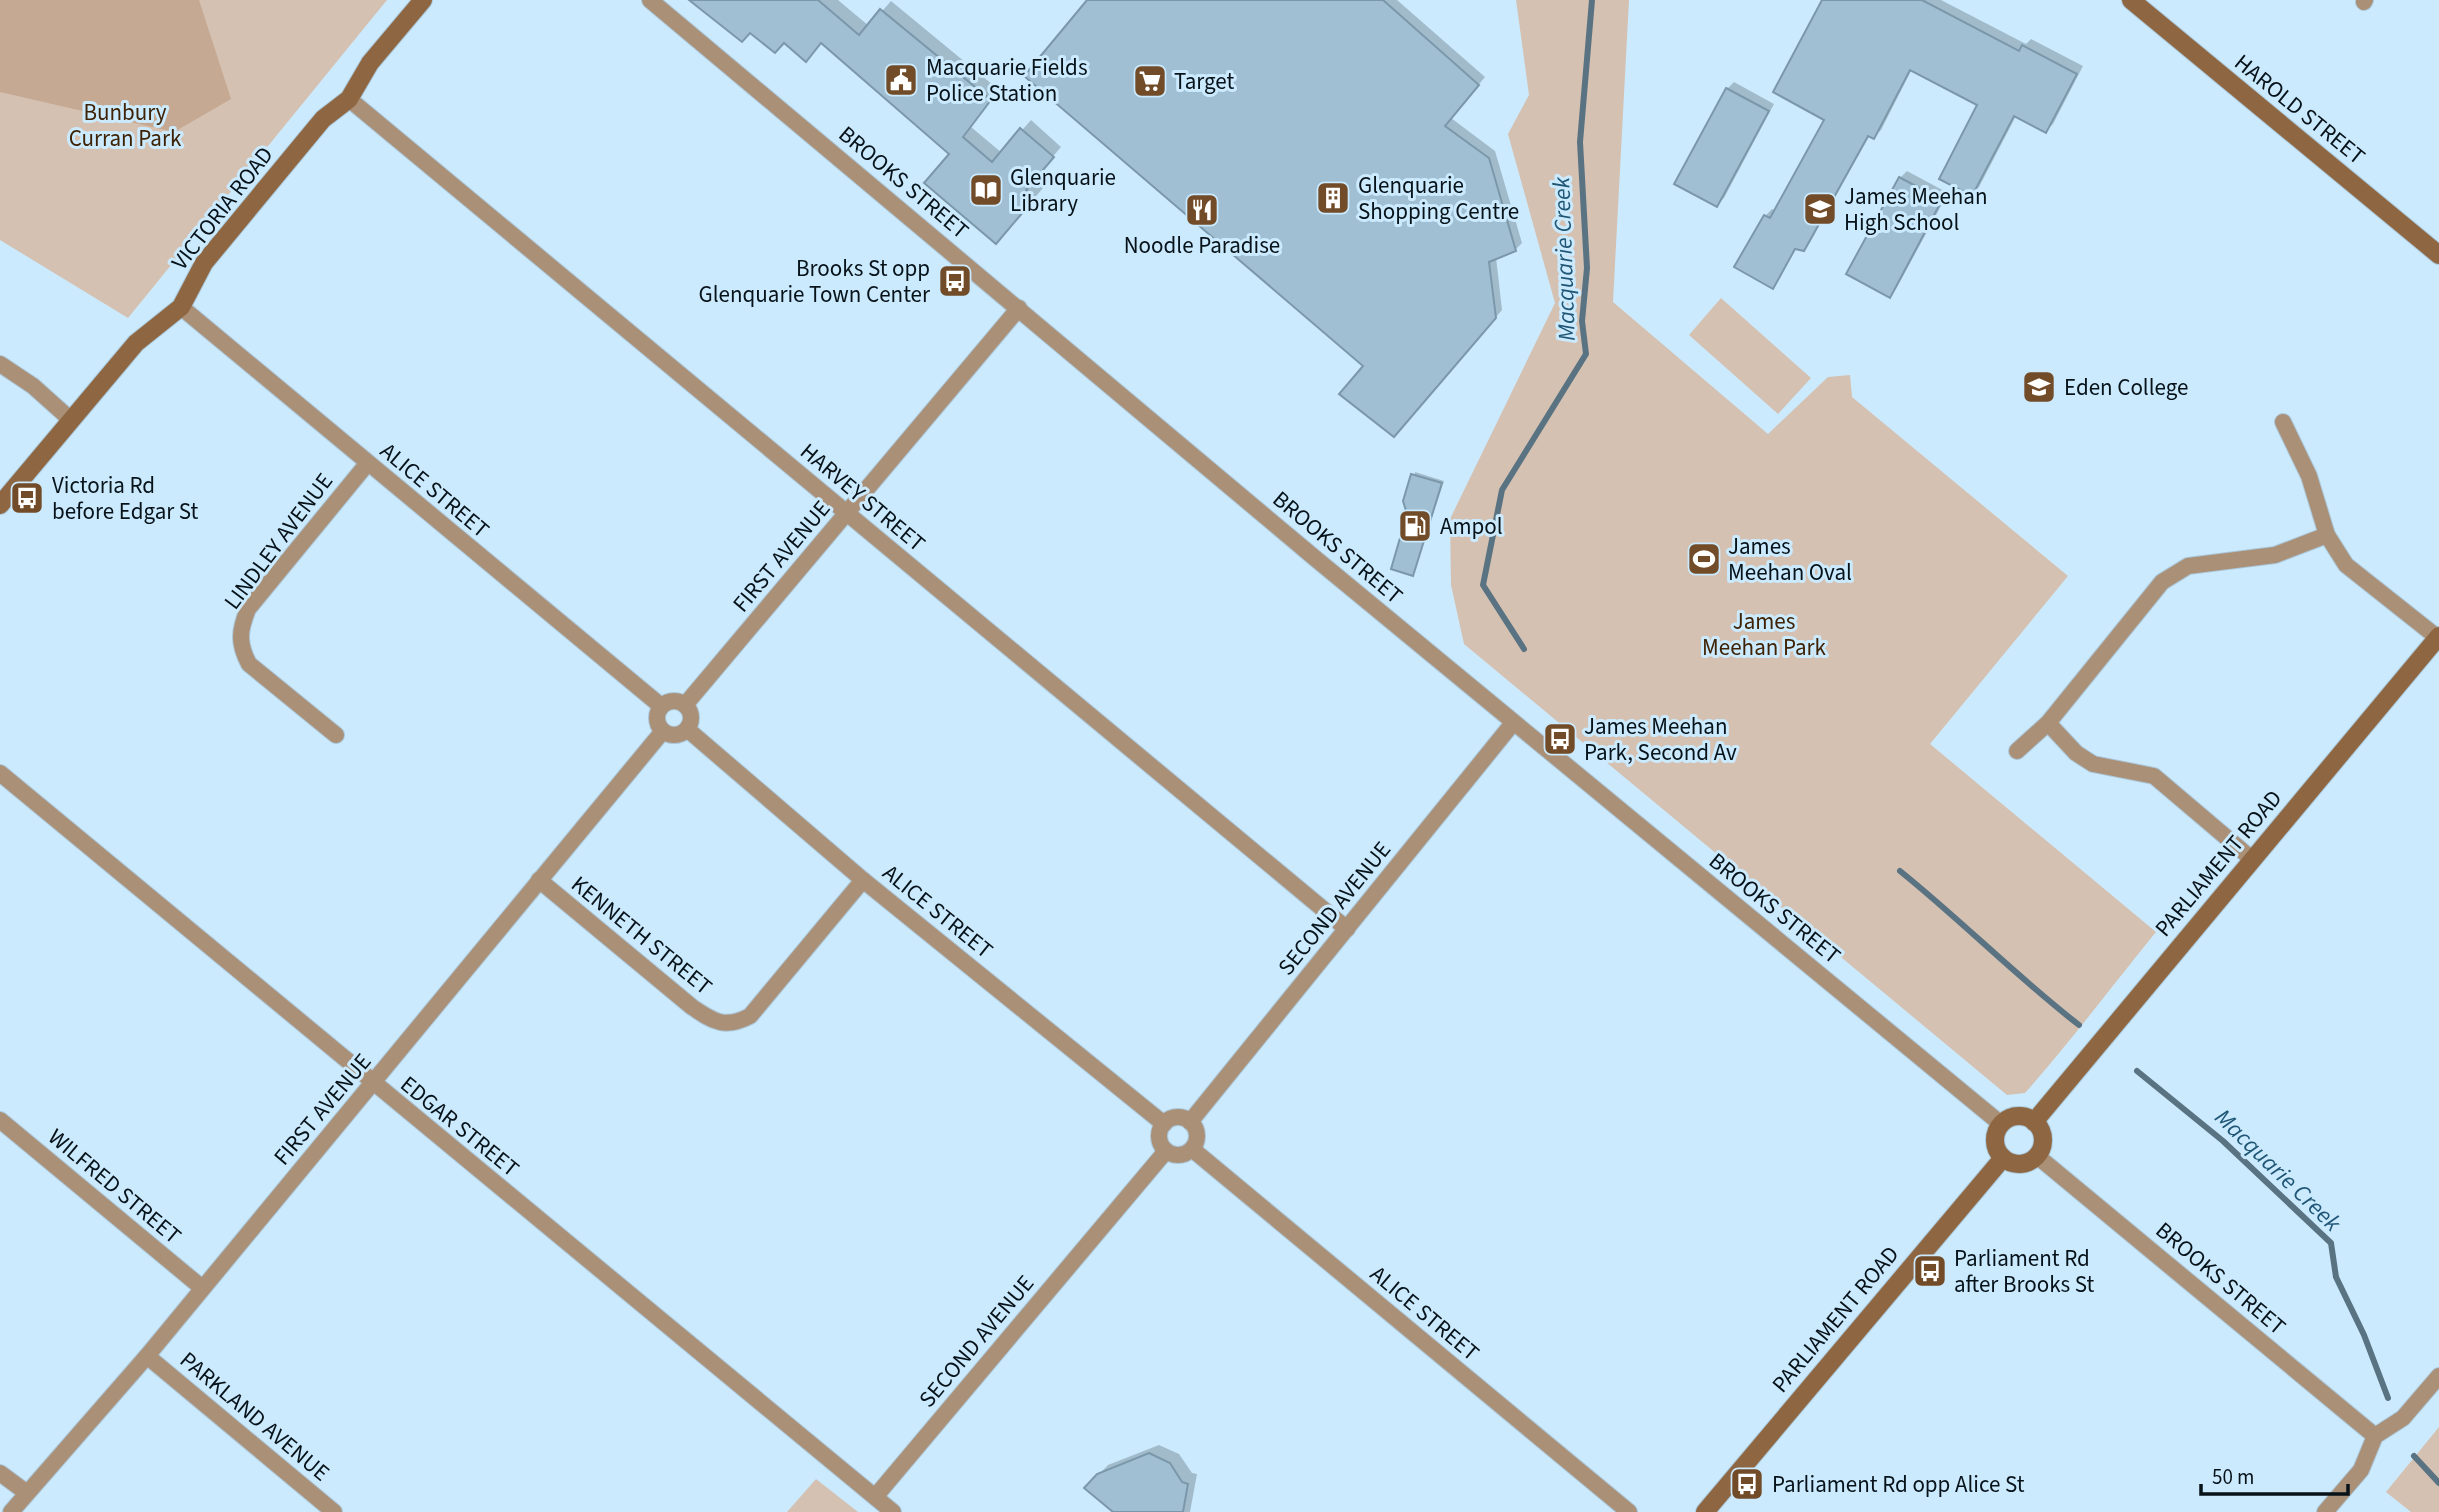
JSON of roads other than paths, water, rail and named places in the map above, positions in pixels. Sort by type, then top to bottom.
[{"type":"street","name":"VICTORIA ROAD","points":[[0,505],[136,342],[181,307],[197,273],[212,253],[323,119],[349,99],[370,63],[423,0]]},
{"type":"street","name":"BROOKS STREET","points":[[650,0],[1513,723],[2001,1124]]},
{"type":"street","name":"HAROLD STREET","points":[[2131,0],[2439,255]]},
{"type":"street","name":"HARVEY STREET","points":[[349,99],[1347,929]]},
{"type":"street","name":"ALICE STREET","points":[[181,307],[661,706]]},
{"type":"street","name":"FIRST AVENUE","points":[[685,705],[1019,308]]},
{"type":"street","points":[[0,364],[33,386],[71,420]]},
{"type":"street","points":[[2283,422],[2309,476],[2327,535],[2346,565],[2438,637]]},
{"type":"street","name":"LINDLEY AVENUE","points":[[336,735],[249,664],[242,649],[239,629],[248,609],[367,464]]},
{"type":"street","points":[[2017,751],[2048,723],[2162,582],[2188,566],[2275,555],[2327,535]]},
{"type":"street","name":"PARLIAMENT ROAD","points":[[2034,1122],[2438,637]]},
{"type":"street","points":[[673,700],[685,705],[691,716],[687,729],[676,735],[663,731],[657,719],[661,706],[673,700]]},
{"type":"street","name":"SECOND AVENUE","points":[[1190,1122],[1513,723]]},
{"type":"street","points":[[2048,723],[2076,753],[2092,764],[2154,776],[2253,860]]},
{"type":"street","name":"ALICE STREET","points":[[687,729],[863,880],[1164,1124]]},
{"type":"street","name":"FIRST AVENUE","points":[[11,1512],[147,1356],[201,1287],[373,1084],[663,731]]},
{"type":"street","name":"EDGAR STREET","points":[[0,773],[893,1512]]},
{"type":"street","name":"KENNETH STREET","points":[[539,880],[692,1007],[712,1020],[734,1024],[750,1016],[863,880]]},
{"type":"street","points":[[2017,1116],[2034,1122],[2043,1138],[2037,1156],[2020,1164],[2003,1158],[1995,1142],[2001,1124],[2017,1116]]},
{"type":"street","points":[[1176,1118],[1190,1122],[1196,1135],[1192,1149],[1179,1155],[1166,1151],[1159,1138],[1164,1124],[1176,1118]]},
{"type":"street","name":"WILFRED STREET","points":[[0,1120],[201,1287]]},
{"type":"street","name":"ALICE STREET","points":[[1192,1149],[1629,1512]]},
{"type":"street","name":"SECOND AVENUE","points":[[875,1497],[1166,1151]]},
{"type":"street","name":"BROOKS STREET","points":[[2037,1156],[2375,1436]]},
{"type":"street","name":"PARLIAMENT ROAD","points":[[1705,1512],[2003,1158]]},
{"type":"street","name":"PARKLAND AVENUE","points":[[147,1356],[334,1512]]},
{"type":"street","points":[[2325,1512],[2361,1471],[2375,1436],[2403,1418],[2439,1376]]},
{"type":"street","points":[[0,1473],[27,1493]]},
{"type":"waterway","name":"Macquarie Creek","points":[[1524,649],[1483,585],[1502,490],[1586,354],[1582,321],[1587,268],[1580,142],[1592,0]]},
{"type":"waterway","name":"Macquarie Creek","points":[[1900,871],[2079,1025]]},
{"type":"waterway","name":"Macquarie Creek","points":[[2137,1071],[2223,1141],[2331,1243],[2336,1277],[2364,1335],[2388,1398]]},
{"type":"waterway","name":"Macquarie Creek","points":[[2414,1456],[2439,1483]]},
{"type":"place","name":"Macquarie Fields Police Station","points":[[901,80]]},
{"type":"place","name":"Target","points":[[1150,81]]},
{"type":"place","name":"Glenquarie Library","points":[[986,190]]},
{"type":"place","name":"Glenquarie Shopping Centre","points":[[1333,198]]},
{"type":"place","name":"James Meehan High School","points":[[1820,209]]},
{"type":"place","name":"Noodle Paradise","points":[[1202,210]]},
{"type":"place","name":"Brooks St opp Glenquarie Town Center","points":[[955,281]]},
{"type":"place","name":"Eden College","points":[[2039,387]]},
{"type":"place","name":"Victoria Rd before Edgar St","points":[[27,498]]},
{"type":"place","name":"Ampol","points":[[1415,526]]},
{"type":"place","name":"James Meehan Oval","points":[[1704,559]]},
{"type":"place","name":"James Meehan Park, Second Av","points":[[1560,739]]},
{"type":"place","name":"Parliament Rd after Brooks St","points":[[1930,1271]]},
{"type":"place","name":"Parliament Rd opp Alice St","points":[[1747,1484]]},
{"type":"park label","name":"Bunbury Curran Park","points":[[125,125]]},
{"type":"park label","name":"James Meehan Park","points":[[1764,634]]}]
